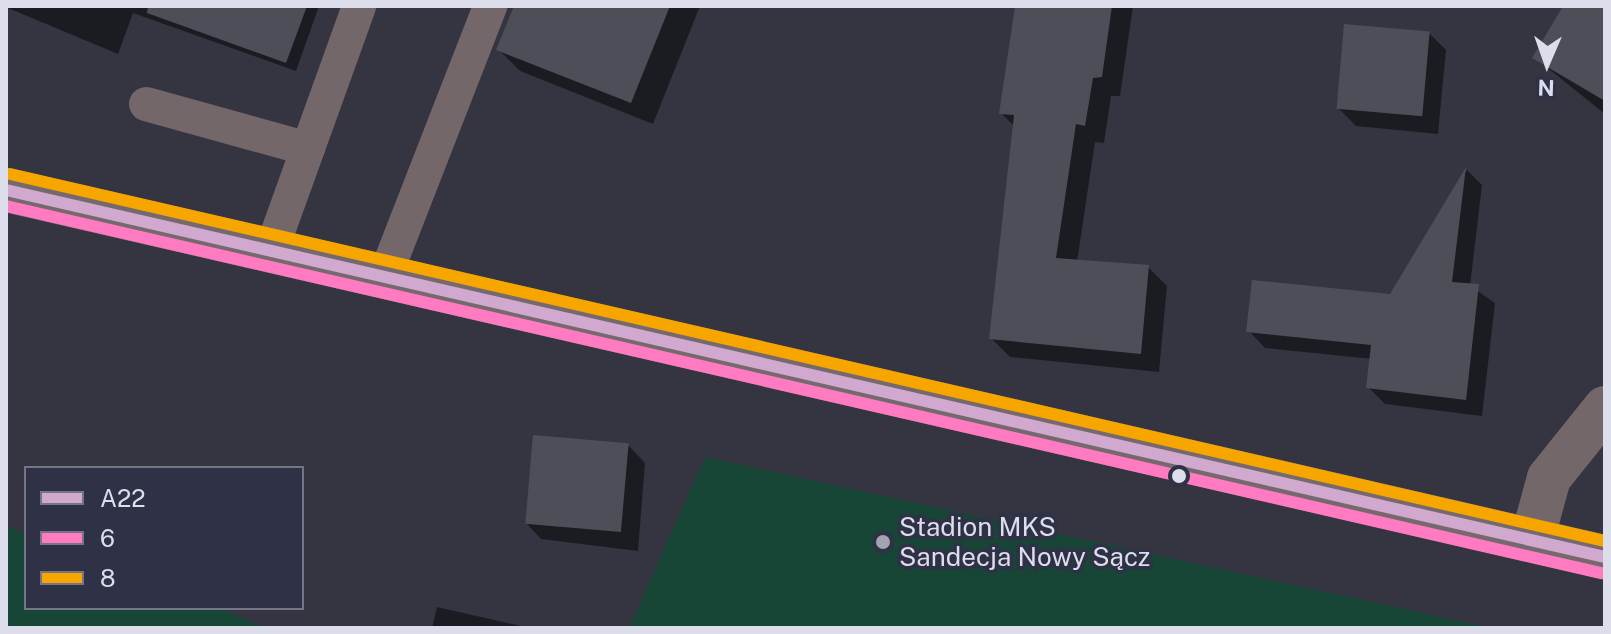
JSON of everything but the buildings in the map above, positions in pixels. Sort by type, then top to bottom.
[{"type":"main road","points":[[6,190],[1605,557]]},
{"type":"street","points":[[1532,540],[1549,478],[1605,408]]},
{"type":"lane","points":[[271,251],[359,6]]},
{"type":"lane","points":[[385,276],[490,6]]},
{"type":"lane","points":[[146,104],[308,149]]},
{"type":"green space","name":"Stadion MKS Sandecja Nowy Sącz","points":[[705,457],[1492,628],[629,628]]},
{"type":"green space","points":[[6,526],[24,533],[24,610],[225,610],[266,628],[6,628]]},
{"type":"transit line","name":"8","points":[[10,174],[1605,541]]},
{"type":"transit line","name":"A22","points":[[6,190],[1605,557]]},
{"type":"transit line","name":"6","points":[[6,206],[1601,573]]},
{"type":"place","name":"Stadion MKS Sandecja Nowy Sącz","points":[[883,542]]}]
